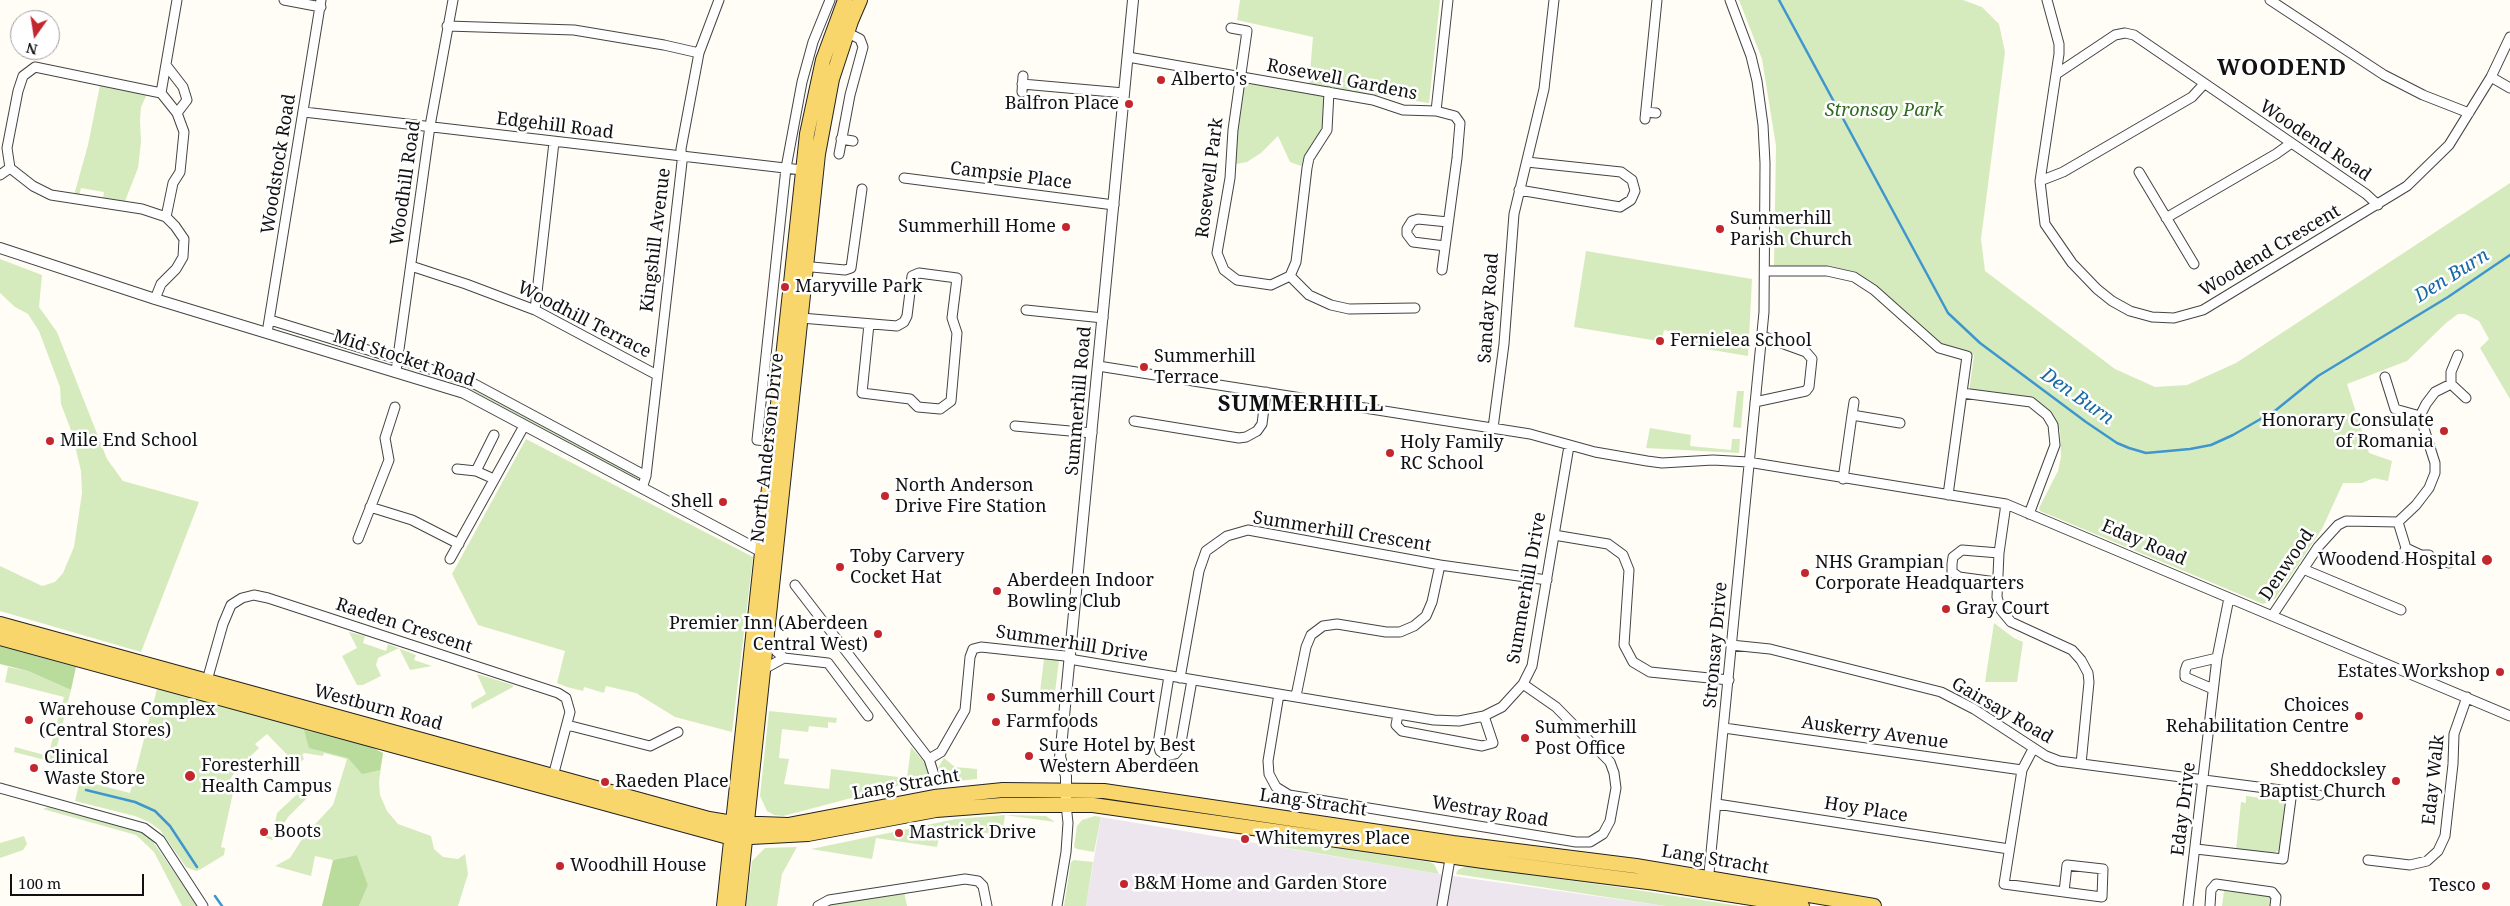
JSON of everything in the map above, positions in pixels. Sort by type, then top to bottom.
[{"type":"main road","name":"North Anderson Drive","points":[[724,906],[739,831],[768,636],[769,554],[774,442],[800,266],[845,0]]},
{"type":"main road","name":"North Anderson Drive","points":[[738,906],[739,831],[769,554],[801,318],[802,170],[815,90],[841,30],[860,0]]},
{"type":"main road","name":"Westburn Road","points":[[0,624],[206,687],[550,788],[739,831]]},
{"type":"main road","name":"Westburn Road","points":[[0,638],[206,687],[553,774],[709,819],[739,831]]},
{"type":"main road","name":"Lang Stracht","points":[[739,831],[788,825],[934,797],[1003,790],[1104,790],[1452,850]]},
{"type":"main road","name":"Lang Stracht","points":[[739,831],[808,834],[936,810],[1002,805],[1066,804],[1101,806],[1452,850],[1636,866],[1707,885],[1802,906]]},
{"type":"main road","name":"Lang Stracht","points":[[1707,885],[1874,906]]},
{"type":"street","points":[[161,93],[177,0]]},
{"type":"street","points":[[284,0],[321,3]]},
{"type":"street","name":"Woodhill Road","points":[[396,371],[430,126],[453,0]]},
{"type":"street","name":"Kingshill Avenue","points":[[642,488],[646,476],[682,157],[681,149],[699,53],[719,0]]},
{"type":"street","name":"North Anderson Drive","points":[[774,442],[758,440],[786,168],[802,82],[813,42],[830,0]]},
{"type":"street","name":"Summerhill Road","points":[[1066,804],[1066,776],[1060,757],[1133,0]]},
{"type":"street","points":[[1436,112],[1448,0]]},
{"type":"street","name":"Sanday Road","points":[[1493,428],[1504,344],[1512,237],[1519,190],[1544,89],[1554,0]]},
{"type":"street","points":[[1656,113],[1646,115],[1657,0]]},
{"type":"street","name":"Stronsay Drive","points":[[1707,885],[1717,804],[1748,462],[1762,336],[1765,271],[1763,124],[1757,81],[1751,56],[1730,0]]},
{"type":"street","name":"Woodend Crescent","points":[[2047,0],[2059,44],[2058,73],[2040,182],[2045,224],[2072,263],[2112,302],[2130,311],[2152,317],[2174,318],[2203,310],[2407,186],[2450,145],[2491,77],[2510,37]]},
{"type":"street","points":[[2270,0],[2384,75],[2423,95],[2469,113]]},
{"type":"street","name":"Woodstock Road","points":[[267,332],[321,3]]},
{"type":"street","points":[[447,26],[574,30],[664,45],[699,53]]},
{"type":"street","name":"Rosewell Park","points":[[1231,28],[1248,31],[1233,130],[1230,178],[1217,253],[1224,270],[1237,280],[1271,284],[1290,276]]},
{"type":"street","points":[[839,154],[863,47],[860,39],[841,30]]},
{"type":"street","name":"Woodend Road","points":[[2058,73],[2115,35],[2125,33],[2134,35],[2290,144],[2366,194],[2378,205]]},
{"type":"street","name":"Rosewell Gardens","points":[[1128,57],[1372,100],[1403,110],[1436,112],[1455,116],[1460,123],[1442,270]]},
{"type":"street","points":[[166,65],[183,87],[187,100],[178,113]]},
{"type":"street","points":[[155,299],[161,284],[176,269],[183,256],[184,240],[175,226],[166,217],[142,209],[51,196],[33,186],[10,168],[7,148],[18,91],[23,76],[35,68],[161,93],[178,113],[184,132],[180,172],[173,183],[166,217]]},
{"type":"street","points":[[2491,77],[2510,88]]},
{"type":"street","points":[[1022,84],[1124,93]]},
{"type":"street","points":[[2040,182],[2063,172],[2192,97],[2204,84]]},
{"type":"street","points":[[1329,92],[1327,130],[1309,158],[1296,262],[1290,276],[1309,295],[1331,306],[1349,308],[1415,308]]},
{"type":"street","name":"Edgehill Road","points":[[304,112],[802,170]]},
{"type":"street","points":[[841,139],[853,141]]},
{"type":"street","points":[[535,310],[554,142]]},
{"type":"street","points":[[2166,218],[2290,144]]},
{"type":"street","points":[[1519,190],[1620,207],[1631,200],[1635,191],[1632,180],[1621,172],[1526,162]]},
{"type":"street","points":[[0,175],[10,168]]},
{"type":"street","points":[[2144,176],[2166,218],[2193,257]]},
{"type":"street","name":"Campsie Place","points":[[904,178],[1114,205]]},
{"type":"street","points":[[800,266],[846,270],[851,268],[862,189]]},
{"type":"street","points":[[1445,246],[1413,242],[1407,234],[1407,229],[1408,224],[1418,219],[1448,222]]},
{"type":"street","name":"Mid Stocket Road","points":[[0,248],[155,299],[464,393],[769,554]]},
{"type":"street","name":"Woodhill Terrace","points":[[411,266],[535,310],[657,375]]},
{"type":"street","points":[[1765,271],[1827,271],[1854,277],[1874,290],[1939,348],[1967,356],[1948,495]]},
{"type":"street","points":[[801,318],[897,326],[904,322],[907,316],[912,276],[919,273],[957,278],[952,318],[957,333],[951,401],[940,409],[918,407],[910,399],[862,393],[869,324]]},
{"type":"street","points":[[1026,310],[1103,318]]},
{"type":"street","name":"Mid Stocket Road","points":[[270,320],[469,381],[646,476]]},
{"type":"street","points":[[1755,402],[1806,391],[1809,387],[1812,359],[1806,352],[1762,336]]},
{"type":"street","points":[[2458,355],[2451,372],[2451,384],[2466,398]]},
{"type":"street","points":[[1098,366],[1530,434],[1569,446]]},
{"type":"street","points":[[2385,377],[2395,409],[2420,416]]},
{"type":"street","points":[[2401,558],[2406,548],[2398,522],[2416,505],[2429,488],[2434,473],[2435,463],[2420,416],[2426,404],[2436,392],[2451,384]]},
{"type":"street","points":[[1134,421],[1239,438],[1246,437],[1256,431],[1262,424],[1266,392]]},
{"type":"street","points":[[1962,393],[2031,402],[2046,415],[2053,425],[2055,445],[2029,514]]},
{"type":"street","points":[[1843,479],[1854,402]]},
{"type":"street","points":[[358,539],[389,460],[384,438],[395,407]]},
{"type":"street","points":[[1852,415],[1900,424]]},
{"type":"street","points":[[450,559],[524,426]]},
{"type":"street","points":[[1015,426],[1092,433]]},
{"type":"street","points":[[476,471],[494,435]]},
{"type":"street","name":"Eday Road","points":[[1569,446],[1613,456],[1662,463],[1713,460],[1748,462],[1843,479],[2006,504],[2510,716]]},
{"type":"street","name":"Summerhill Drive","points":[[929,759],[941,752],[965,710],[970,657],[973,650],[981,647],[1070,658],[1398,715],[1460,721],[1484,716],[1502,707],[1523,684],[1532,666],[1569,446]]},
{"type":"street","points":[[457,469],[476,471],[494,479]]},
{"type":"street","points":[[2006,504],[1996,582],[1997,597],[2001,610],[2011,622],[2072,650],[2081,660],[2088,673],[2089,682],[2081,764]]},
{"type":"street","points":[[370,508],[412,520],[459,544]]},
{"type":"street","name":"Denwood","points":[[2272,616],[2330,532],[2346,520],[2398,522]]},
{"type":"street","name":"Summerhill Crescent","points":[[1180,678],[1199,570],[1206,551],[1226,536],[1248,530],[1440,564],[1546,580]]},
{"type":"street","points":[[1554,535],[1608,544],[1623,554],[1630,570],[1624,645],[1633,662],[1650,672],[1729,680]]},
{"type":"street","points":[[2406,548],[2421,555],[2429,555]]},
{"type":"street","points":[[1996,582],[1959,576],[1952,572],[1952,564],[1953,557],[1962,550],[1999,553]]},
{"type":"street","points":[[1296,696],[1306,646],[1311,635],[1323,626],[1337,624],[1386,632],[1400,632],[1414,626],[1426,616],[1432,602],[1440,564]]},
{"type":"street","points":[[2303,569],[2401,610]]},
{"type":"street","points":[[795,585],[929,759],[935,778]]},
{"type":"street","name":"Raeden Crescent","points":[[206,687],[229,610],[242,598],[254,595],[268,598],[558,693],[566,698],[569,705],[567,725],[550,788]]},
{"type":"street","name":"Eday Drive","points":[[2188,906],[2218,658],[2229,598]]},
{"type":"street","points":[[768,636],[776,651],[784,658],[828,663],[868,716]]},
{"type":"street","name":"Gairsay Road","points":[[1732,645],[1770,649],[1941,692],[1974,709],[2046,756],[2081,764],[2319,795]]},
{"type":"street","points":[[764,669],[784,658]]},
{"type":"street","points":[[2214,689],[2185,677],[2185,671],[2187,665],[2218,658]]},
{"type":"street","name":"Summerhill Drive","points":[[1169,676],[1158,744],[1160,751],[1167,756],[1175,754],[1180,748],[1192,680]]},
{"type":"street","name":"Westray Road","points":[[1279,694],[1269,768],[1276,787],[1289,795],[1576,842],[1590,842],[1603,834],[1610,821],[1616,788],[1610,762],[1556,707],[1523,684]]},
{"type":"street","name":"Eday Walk","points":[[2368,860],[2410,865],[2427,861],[2438,851],[2445,836],[2453,764],[2454,734],[2467,697]]},
{"type":"street","points":[[1398,715],[1396,725],[1402,731],[1482,746],[1493,743],[1484,716]]},
{"type":"street","points":[[567,725],[650,746],[678,732]]},
{"type":"street","name":"Auskerry Avenue","points":[[1724,728],[2022,770]]},
{"type":"street","points":[[2034,748],[2022,770],[2004,884],[2064,892],[2102,897],[2103,870],[2067,865],[2064,892]]},
{"type":"street","points":[[0,788],[144,828],[160,840],[202,906]]},
{"type":"street","points":[[2196,849],[2283,859],[2292,791]]},
{"type":"street","points":[[1057,906],[1066,852],[1068,823],[1066,804]]},
{"type":"street","name":"Hoy Place","points":[[1717,804],[2009,849]]},
{"type":"street","points":[[1442,906],[1452,850]]},
{"type":"street","points":[[818,906],[828,900],[965,879],[978,882],[983,886],[987,906]]},
{"type":"street","points":[[2210,906],[2211,890],[2216,884],[2272,892],[2276,897],[2275,906]]},
{"type":"shaded area","points":[[1101,817],[1439,874],[1665,906],[1086,906]]},
{"type":"green space","points":[[1240,0],[1440,0],[1429,103],[1309,85],[1313,37],[1237,20]]},
{"type":"green space","name":"Stronsay Park","points":[[1739,0],[1963,0],[1982,7],[1999,24],[2005,52],[1981,239],[1985,271],[2115,369],[2155,387],[2187,385],[2236,363],[2510,183],[2510,399],[2480,348],[2489,339],[2479,321],[2465,314],[2458,314],[2446,323],[2407,361],[2347,384],[2369,453],[2392,461],[2388,481],[2374,478],[2362,483],[2343,483],[2322,529],[2275,599],[2263,604],[2040,511],[2039,508],[2058,471],[2061,457],[2060,430],[2046,409],[1969,392],[1974,355],[1941,344],[1870,283],[1812,267],[1774,266],[1776,146],[1762,59]]},
{"type":"green space","points":[[1240,78],[1329,92],[1327,130],[1307,168],[1290,162],[1278,136],[1261,153],[1247,162],[1231,165]]},
{"type":"green space","points":[[100,85],[147,94],[141,107],[141,142],[138,168],[125,201],[103,199],[104,192],[81,188],[79,196],[74,195],[88,145]]},
{"type":"green space","points":[[1586,251],[1752,279],[1748,356],[1682,345],[1681,334],[1664,330],[1662,340],[1658,341],[1574,327]]},
{"type":"green space","points":[[0,259],[42,275],[39,307],[57,332],[107,459],[123,481],[199,502],[141,652],[0,611],[0,566],[42,586],[55,582],[63,573],[74,547],[82,493],[81,471],[72,433],[61,404],[60,387],[39,331],[28,314],[15,307],[0,293]]},
{"type":"green space","points":[[408,367],[467,385],[639,476],[639,478],[637,479],[466,387]]},
{"type":"green space","points":[[1737,391],[1744,391],[1741,428],[1733,427]]},
{"type":"green space","points":[[1650,428],[1691,435],[1690,446],[1731,450],[1732,439],[1740,439],[1739,453],[1646,448]]},
{"type":"green space","points":[[526,439],[753,557],[732,732],[675,717],[636,693],[606,686],[604,693],[584,687],[583,691],[557,683],[565,651],[478,625],[452,574]]},
{"type":"green space","points":[[1994,623],[2014,638],[2023,642],[2017,682],[1985,682]]},
{"type":"green space","points":[[349,632],[365,636],[363,643],[386,651],[388,644],[399,648],[378,658],[376,665],[381,676],[363,685],[357,685],[342,656],[357,648]]},
{"type":"green space","points":[[0,646],[76,667],[71,690],[28,671],[0,664]]},
{"type":"green space","points":[[399,648],[416,655],[414,660],[432,666],[410,670]]},
{"type":"green space","points":[[1044,659],[1059,660],[1054,701],[1047,700],[1047,693],[1040,692]]},
{"type":"green space","points":[[8,667],[28,671],[71,690],[53,762],[14,752],[15,747],[48,756],[64,697],[5,682]]},
{"type":"green space","points":[[477,674],[513,685],[513,687],[472,709],[471,703],[486,694]]},
{"type":"green space","points":[[157,689],[371,747],[383,753],[379,782],[380,795],[387,811],[398,824],[431,836],[434,849],[443,857],[458,859],[465,854],[468,874],[458,906],[359,906],[368,885],[357,855],[333,860],[315,856],[311,876],[275,866],[290,858],[304,836],[333,805],[347,759],[324,753],[323,756],[304,753],[302,754],[304,759],[297,765],[267,734],[255,744],[259,748],[236,770],[229,781],[235,784],[221,847],[225,848],[224,855],[196,871],[186,867],[160,830],[149,822],[135,816],[75,801],[80,780],[130,793]]},
{"type":"green space","points":[[769,711],[837,718],[836,723],[828,722],[828,728],[809,726],[808,732],[782,729],[779,758],[789,759],[784,784],[829,789],[831,769],[907,778],[911,747],[926,764],[931,777],[783,816],[774,815],[767,811],[760,796]]},
{"type":"green space","points":[[304,730],[371,747],[383,753],[380,770],[362,774],[348,758],[309,748]]},
{"type":"green space","points":[[944,758],[955,767],[977,769],[977,779],[946,782],[938,768]]},
{"type":"green space","points":[[309,783],[314,788],[309,796],[288,817],[275,838],[272,840],[263,837],[264,835],[272,837],[277,813]]},
{"type":"green space","points":[[2287,794],[2289,797],[2280,850],[2271,854],[2236,850],[2241,802],[2246,803],[2246,796],[2285,801]]},
{"type":"green space","points":[[48,807],[142,832],[150,837],[197,906],[182,906],[154,852],[136,835],[43,809]]},
{"type":"green space","points":[[1005,815],[1046,816],[1055,822]]},
{"type":"green space","points":[[1005,815],[1002,835],[941,827],[937,847],[876,838],[872,859],[811,849],[956,819]]},
{"type":"green space","points":[[1095,816],[1101,817],[1094,852],[1077,849],[1074,847],[1077,826],[1082,820]]},
{"type":"green space","points":[[24,836],[27,844],[23,850],[0,858],[0,843]]},
{"type":"green space","points":[[1288,841],[1429,862],[1434,864],[1439,874],[1264,844]]},
{"type":"green space","points":[[797,847],[782,874],[777,906],[746,906],[752,861],[765,848]]},
{"type":"green space","points":[[357,855],[368,885],[359,906],[322,906],[333,860]]},
{"type":"green space","points":[[1074,860],[1093,862],[1086,906],[1064,906],[1071,862]]},
{"type":"green space","points":[[1466,866],[1740,906],[1665,906],[1456,874],[1458,870]]},
{"type":"green space","points":[[2220,887],[2268,894],[2272,898],[2273,906],[2222,906],[2224,891],[2217,890]]},
{"type":"green space","points":[[904,891],[907,906],[825,906],[827,904]]},
{"type":"waterway","name":"Den Burn","points":[[1779,0],[1948,313],[1980,343],[2086,422],[2117,443],[2129,448],[2146,453],[2190,449],[2211,445],[2233,435],[2276,410],[2318,376],[2448,297],[2510,255]]},
{"type":"waterway","points":[[86,790],[135,802],[155,811],[170,826],[197,867]]},
{"type":"waterway","points":[[215,896],[222,906]]},
{"type":"place","name":"Alberto's","points":[[1161,80]]},
{"type":"place","name":"Balfron Place","points":[[1129,104]]},
{"type":"place","name":"Summerhill Home","points":[[1066,227]]},
{"type":"place","name":"Summerhill Parish Church","points":[[1720,229]]},
{"type":"place","name":"Maryville Park","points":[[785,287]]},
{"type":"place","name":"Fernielea School","points":[[1660,341]]},
{"type":"place","name":"Summerhill Terrace","points":[[1144,367]]},
{"type":"place","name":"Honorary Consulate of Romania","points":[[2444,431]]},
{"type":"place","name":"Mile End School","points":[[50,441]]},
{"type":"place","name":"Holy Family RC School","points":[[1390,453]]},
{"type":"place","name":"North Anderson Drive Fire Station","points":[[885,496]]},
{"type":"place","name":"Shell","points":[[723,502]]},
{"type":"place","name":"Woodend Hospital","points":[[2487,560]]},
{"type":"place","name":"Toby Carvery Cocket Hat","points":[[840,567]]},
{"type":"place","name":"NHS Grampian Corporate Headquarters","points":[[1805,573]]},
{"type":"place","name":"Aberdeen Indoor Bowling Club","points":[[997,591]]},
{"type":"place","name":"Gray Court","points":[[1946,609]]},
{"type":"place","name":"Premier Inn (Aberdeen Central West)","points":[[878,634]]},
{"type":"place","name":"Estates Workshop","points":[[2500,672]]},
{"type":"place","name":"Summerhill Court","points":[[991,697]]},
{"type":"place","name":"Choices Rehabilitation Centre","points":[[2359,716]]},
{"type":"place","name":"Warehouse Complex (Central Stores)","points":[[29,720]]},
{"type":"place","name":"Farmfoods","points":[[996,722]]},
{"type":"place","name":"Summerhill Post Office","points":[[1525,738]]},
{"type":"place","name":"Sure Hotel by Best Western Aberdeen","points":[[1029,756]]},
{"type":"place","name":"Clinical Waste Store","points":[[34,768]]},
{"type":"place","name":"Foresterhill Health Campus","points":[[190,776]]},
{"type":"place","name":"Sheddocksley Baptist Church","points":[[2396,781]]},
{"type":"place","name":"Raeden Place","points":[[605,782]]},
{"type":"place","name":"Boots","points":[[264,832]]},
{"type":"place","name":"Mastrick Drive","points":[[899,833]]},
{"type":"place","name":"Whitemyres Place","points":[[1245,839]]},
{"type":"place","name":"Woodhill House","points":[[560,866]]},
{"type":"place","name":"B&M Home and Garden Store","points":[[1124,884]]},
{"type":"place","name":"Tesco","points":[[2486,886]]},
{"type":"district","name":"WOODEND","points":[[2282,69]]},
{"type":"district","name":"SUMMERHILL","points":[[1301,405]]}]
